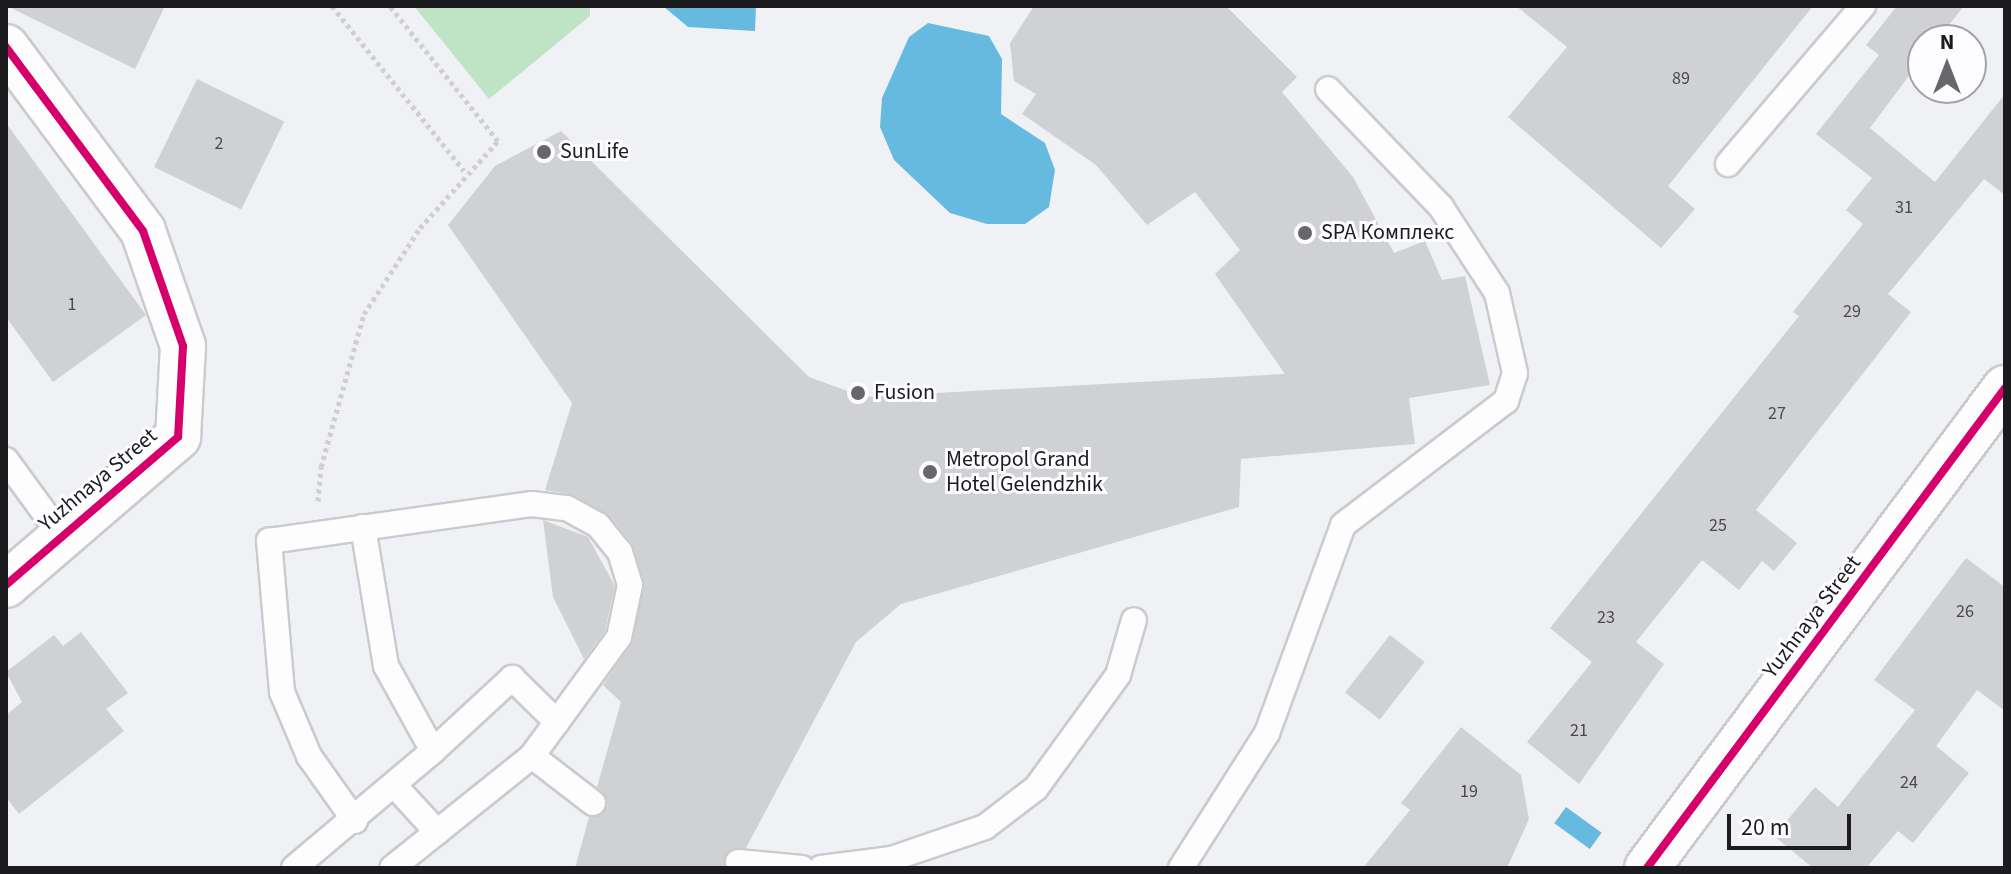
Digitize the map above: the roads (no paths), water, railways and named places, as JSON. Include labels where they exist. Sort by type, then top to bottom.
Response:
[{"type":"street","name":"Yuzhnaya Street","points":[[6,47],[143,231],[183,346],[178,437],[60,534],[6,585]]},
{"type":"street","name":"Yuzhnaya Street","points":[[1647,868],[2005,388]]},
{"type":"lane","points":[[1728,164],[1863,6]]},
{"type":"lane","points":[[1181,868],[1267,733],[1343,525],[1506,401],[1515,373],[1497,293],[1441,207],[1328,89]]},
{"type":"lane","points":[[6,460],[60,534]]},
{"type":"lane","points":[[355,821],[309,756],[282,692],[271,616],[269,541],[532,504],[567,508],[598,525],[627,568],[626,621],[532,756],[392,868]]},
{"type":"lane","points":[[363,527],[386,666],[433,751]]},
{"type":"lane","points":[[821,868],[893,864],[985,827],[1036,788],[1118,675],[1134,620]]},
{"type":"lane","points":[[294,868],[355,821],[512,678],[557,722]]},
{"type":"lane","points":[[532,756],[593,803]]},
{"type":"lane","points":[[394,785],[437,832]]},
{"type":"lane","points":[[738,862],[802,868]]},
{"type":"water","points":[[663,6],[756,6],[755,31],[688,27]]},
{"type":"water","points":[[928,23],[989,36],[1002,59],[1001,114],[1045,143],[1055,170],[1049,207],[1025,224],[987,224],[950,213],[894,160],[880,127],[882,98],[909,37]]},
{"type":"water","points":[[1566,807],[1602,833],[1590,849],[1554,823]]},
{"type":"place","name":"SunLife","points":[[544,152]]},
{"type":"place","name":"SPA Комплекс","points":[[1305,233]]},
{"type":"place","name":"Fusion","points":[[858,393]]},
{"type":"place","name":"Metropol Grand Hotel Gelendzhik","points":[[930,472]]}]
